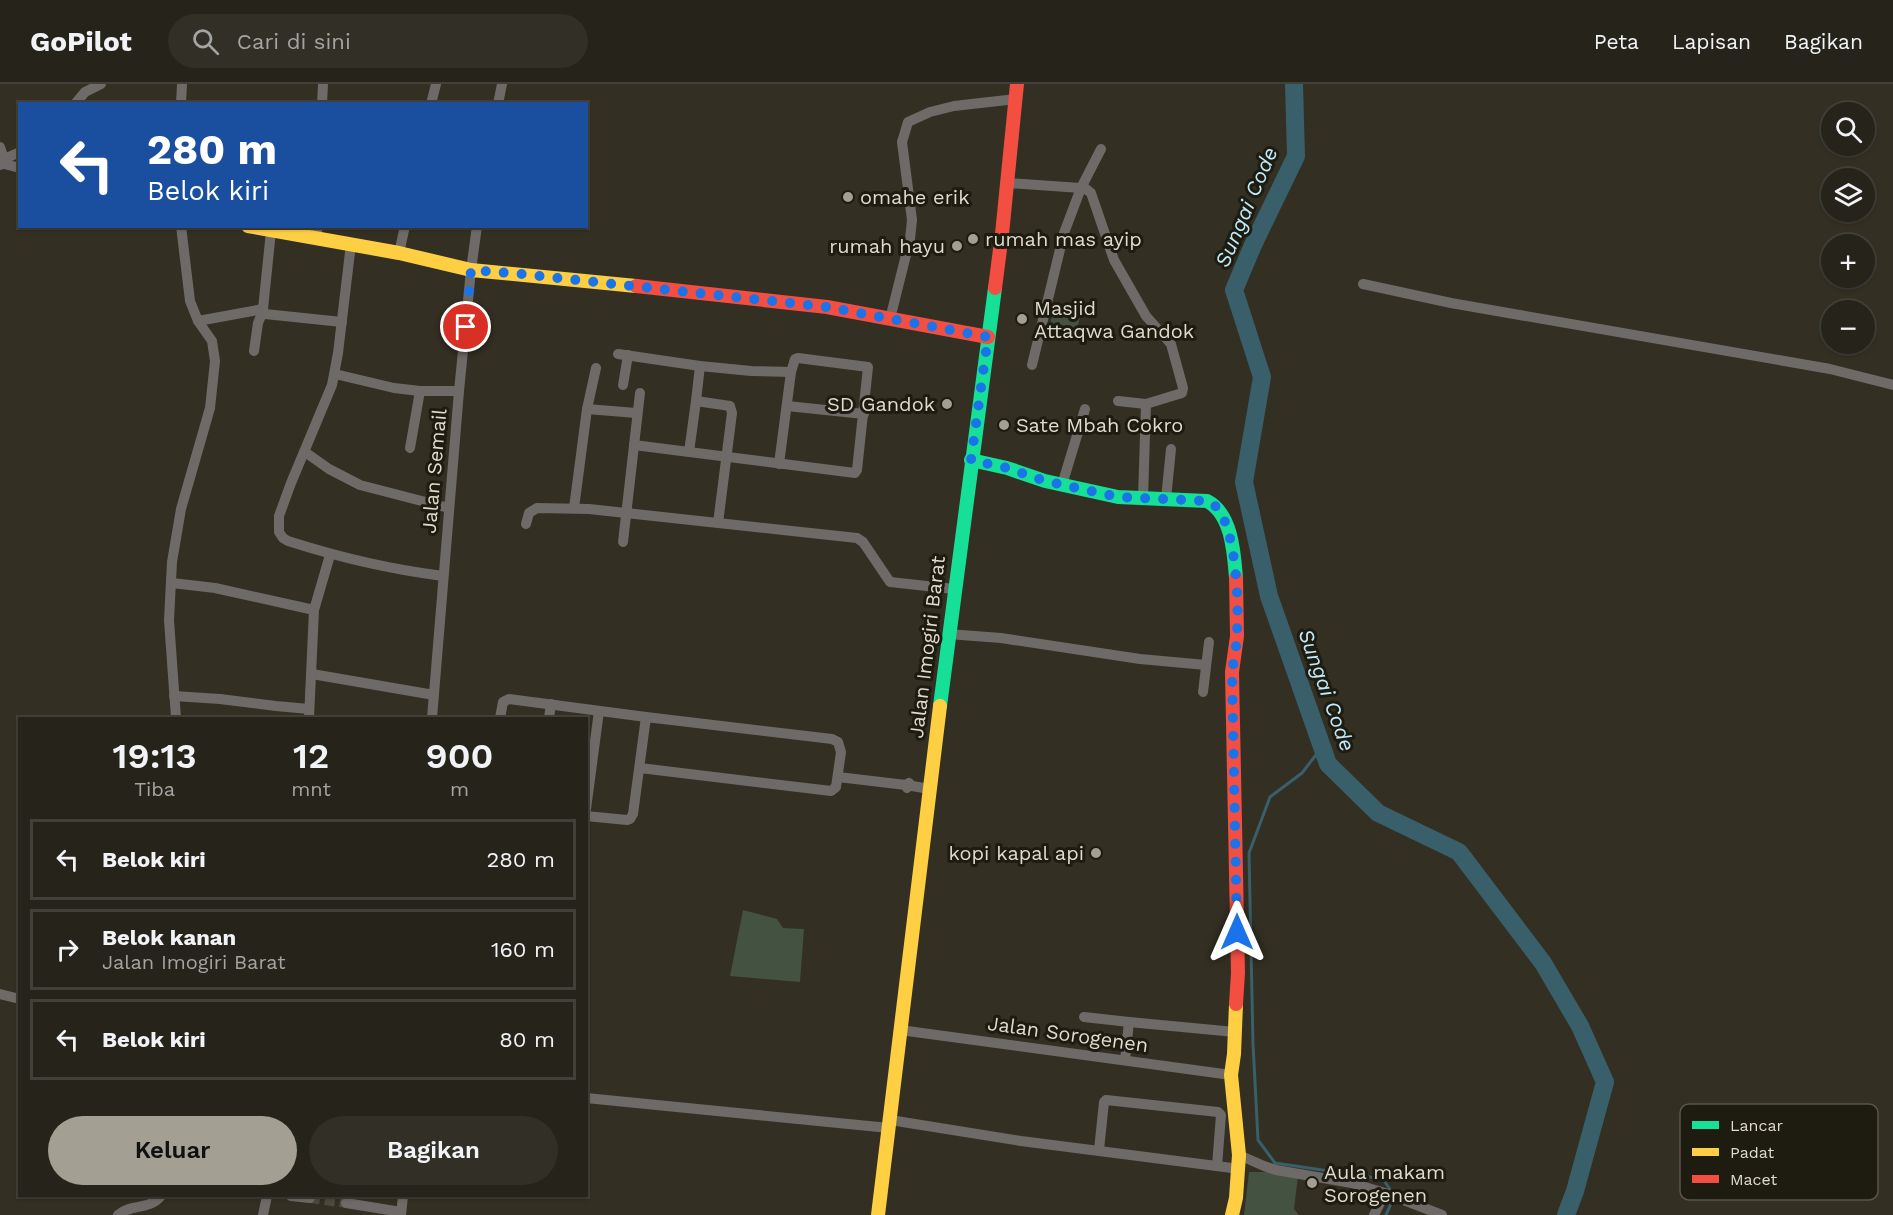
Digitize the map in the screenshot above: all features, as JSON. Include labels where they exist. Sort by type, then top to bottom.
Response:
[{"type":"street","points":[[77,102],[85,92],[101,84]]},
{"type":"street","points":[[181,102],[182,84]]},
{"type":"street","points":[[322,102],[323,84]]},
{"type":"street","points":[[432,102],[435,84]]},
{"type":"street","points":[[498,102],[502,84]]},
{"type":"street","name":"Jalan Imogiri Barat","points":[[878,1215],[948,634],[1007,183],[1017,84]]},
{"type":"street","points":[[890,319],[910,239],[912,220],[902,142],[908,122],[930,112],[954,106],[1016,99]]},
{"type":"street","points":[[0,147],[2,162]]},
{"type":"street","points":[[1032,365],[1064,232],[1081,188],[1101,149]]},
{"type":"street","points":[[2,162],[18,153]]},
{"type":"street","points":[[2,162],[18,167]]},
{"type":"street","points":[[1007,183],[1086,189],[1091,194],[1114,260],[1146,316],[1171,344],[1182,393],[1146,404],[1118,401]]},
{"type":"street","points":[[176,717],[169,620],[172,562],[181,509],[210,408],[215,361],[212,341],[198,321],[190,301],[181,228]]},
{"type":"street","points":[[257,228],[271,231],[317,233],[351,244],[471,270],[827,307],[988,337]]},
{"type":"street","points":[[399,253],[405,228]]},
{"type":"street","name":"Jalan Semail","points":[[432,717],[442,576],[477,228]]},
{"type":"street","points":[[254,351],[258,323],[263,310],[271,231]]},
{"type":"street","points":[[351,244],[333,385],[291,483],[279,516],[279,532],[288,542],[330,555],[391,569],[442,576]]},
{"type":"street","points":[[1363,284],[1450,303],[1830,369],[1893,385]]},
{"type":"street","points":[[198,321],[263,310]]},
{"type":"street","points":[[263,310],[267,315],[342,322]]},
{"type":"street","points":[[623,385],[623,355],[700,366],[791,372]]},
{"type":"street","points":[[634,445],[726,458],[779,464],[856,472],[868,366],[795,359],[791,372],[779,464]]},
{"type":"street","points":[[689,452],[700,366]]},
{"type":"street","points":[[574,508],[587,409],[596,368]]},
{"type":"street","points":[[335,374],[394,388],[459,391]]},
{"type":"street","points":[[410,448],[420,391]]},
{"type":"street","points":[[623,542],[640,393]]},
{"type":"street","points":[[696,401],[732,408],[718,523]]},
{"type":"street","points":[[1143,498],[1146,404]]},
{"type":"street","points":[[787,406],[864,414]]},
{"type":"street","points":[[587,409],[636,413]]},
{"type":"street","points":[[1062,484],[1085,409]]},
{"type":"street","points":[[1166,499],[1171,449]]},
{"type":"street","points":[[305,452],[329,469],[360,485],[450,508]]},
{"type":"street","points":[[971,460],[1118,497],[1207,501],[1217,507],[1228,533],[1237,590],[1238,630],[1232,672],[1238,973],[1232,1075],[1239,1155],[1236,1198],[1232,1215]]},
{"type":"street","points":[[526,524],[529,513],[537,508],[574,508],[857,538],[863,542],[890,582],[954,590]]},
{"type":"street","points":[[174,696],[276,706],[309,714],[314,610],[330,555]]},
{"type":"street","points":[[172,583],[215,588],[314,610]]},
{"type":"street","points":[[948,634],[1001,638],[1140,659],[1206,664]]},
{"type":"street","points":[[1203,692],[1209,642]]},
{"type":"street","points":[[312,674],[434,695]]},
{"type":"street","points":[[500,717],[505,700],[551,704],[832,739],[838,742],[841,748],[836,787],[831,791],[640,768]]},
{"type":"street","points":[[549,717],[551,704]]},
{"type":"street","points":[[588,793],[599,711]]},
{"type":"street","points":[[588,816],[630,819],[634,812],[646,717]]},
{"type":"street","points":[[838,777],[930,789]]},
{"type":"street","points":[[0,994],[18,998]]},
{"type":"street","points":[[1084,1017],[1235,1032]]},
{"type":"street","points":[[1125,1060],[1129,1022]]},
{"type":"street","name":"Jalan Sorogenen","points":[[900,1030],[1232,1075]]},
{"type":"street","points":[[588,1098],[889,1124],[1232,1168]]},
{"type":"street","points":[[1099,1150],[1106,1100],[1218,1112],[1221,1115],[1216,1166]]},
{"type":"street","points":[[1239,1155],[1276,1170],[1352,1183],[1442,1215]]},
{"type":"street","points":[[1374,1215],[1389,1195]]},
{"type":"street","points":[[118,1215],[130,1208],[154,1203],[160,1197]]},
{"type":"street","points":[[263,1215],[267,1197]]},
{"type":"street","points":[[300,1197],[310,1198]]},
{"type":"street","points":[[346,1203],[401,1214],[403,1197]]},
{"type":"green space","points":[[1055,306],[1081,312],[1075,339],[1048,330]]},
{"type":"green space","points":[[743,910],[777,919],[783,928],[804,929],[800,982],[730,976]]},
{"type":"green space","points":[[1249,1172],[1273,1172],[1298,1176],[1294,1209],[1299,1215],[1244,1215]]},
{"type":"waterway","name":"Sungai Code","points":[[1294,84],[1296,156],[1234,290],[1262,377],[1244,482],[1269,596],[1328,764],[1378,813],[1459,852],[1543,963],[1580,1026],[1605,1082],[1575,1191],[1566,1215]]},
{"type":"waterway","points":[[1322,747],[1302,773],[1270,797],[1249,853],[1253,1044],[1258,1140],[1275,1163],[1383,1179],[1391,1191]]},
{"type":"waterway","points":[[1386,1215],[1393,1199]]},
{"type":"tunnel","points":[[310,1198],[346,1203]]},
{"type":"traffic: fast","points":[[940,706],[995,288]]},
{"type":"traffic: fast","points":[[971,460],[1007,468],[1045,481],[1118,497],[1207,501],[1222,515],[1227,524],[1233,546],[1236,578]]},
{"type":"traffic: slow","points":[[259,228],[399,253],[471,270],[636,286]]},
{"type":"traffic: slow","points":[[878,1215],[940,706]]},
{"type":"traffic: slow","points":[[1232,1215],[1236,1198],[1239,1155],[1231,1075],[1236,1004]]},
{"type":"traffic: jam","points":[[995,288],[1017,84]]},
{"type":"traffic: jam","points":[[636,286],[827,307],[988,337]]},
{"type":"traffic: jam","points":[[1236,578],[1237,636],[1232,672],[1238,973],[1236,1004]]},
{"type":"place","name":"omahe erik","points":[[848,197]]},
{"type":"place","name":"rumah mas ayip","points":[[973,239]]},
{"type":"place","name":"rumah hayu","points":[[957,246]]},
{"type":"place","name":"Masjid Attaqwa Gandok","points":[[1022,319]]},
{"type":"place","name":"SD Gandok","points":[[947,404]]},
{"type":"place","name":"Sate Mbah Cokro","points":[[1004,425]]},
{"type":"place","name":"kopi kapal api","points":[[1096,853]]},
{"type":"place","name":"Aula makam Sorogenen","points":[[1312,1183]]},
{"type":"route","points":[[466,327],[471,270],[827,307],[988,337],[971,460],[993,464],[1045,481],[1118,497],[1207,501],[1217,507],[1228,533],[1237,590],[1238,630],[1232,672],[1237,932]]}]
